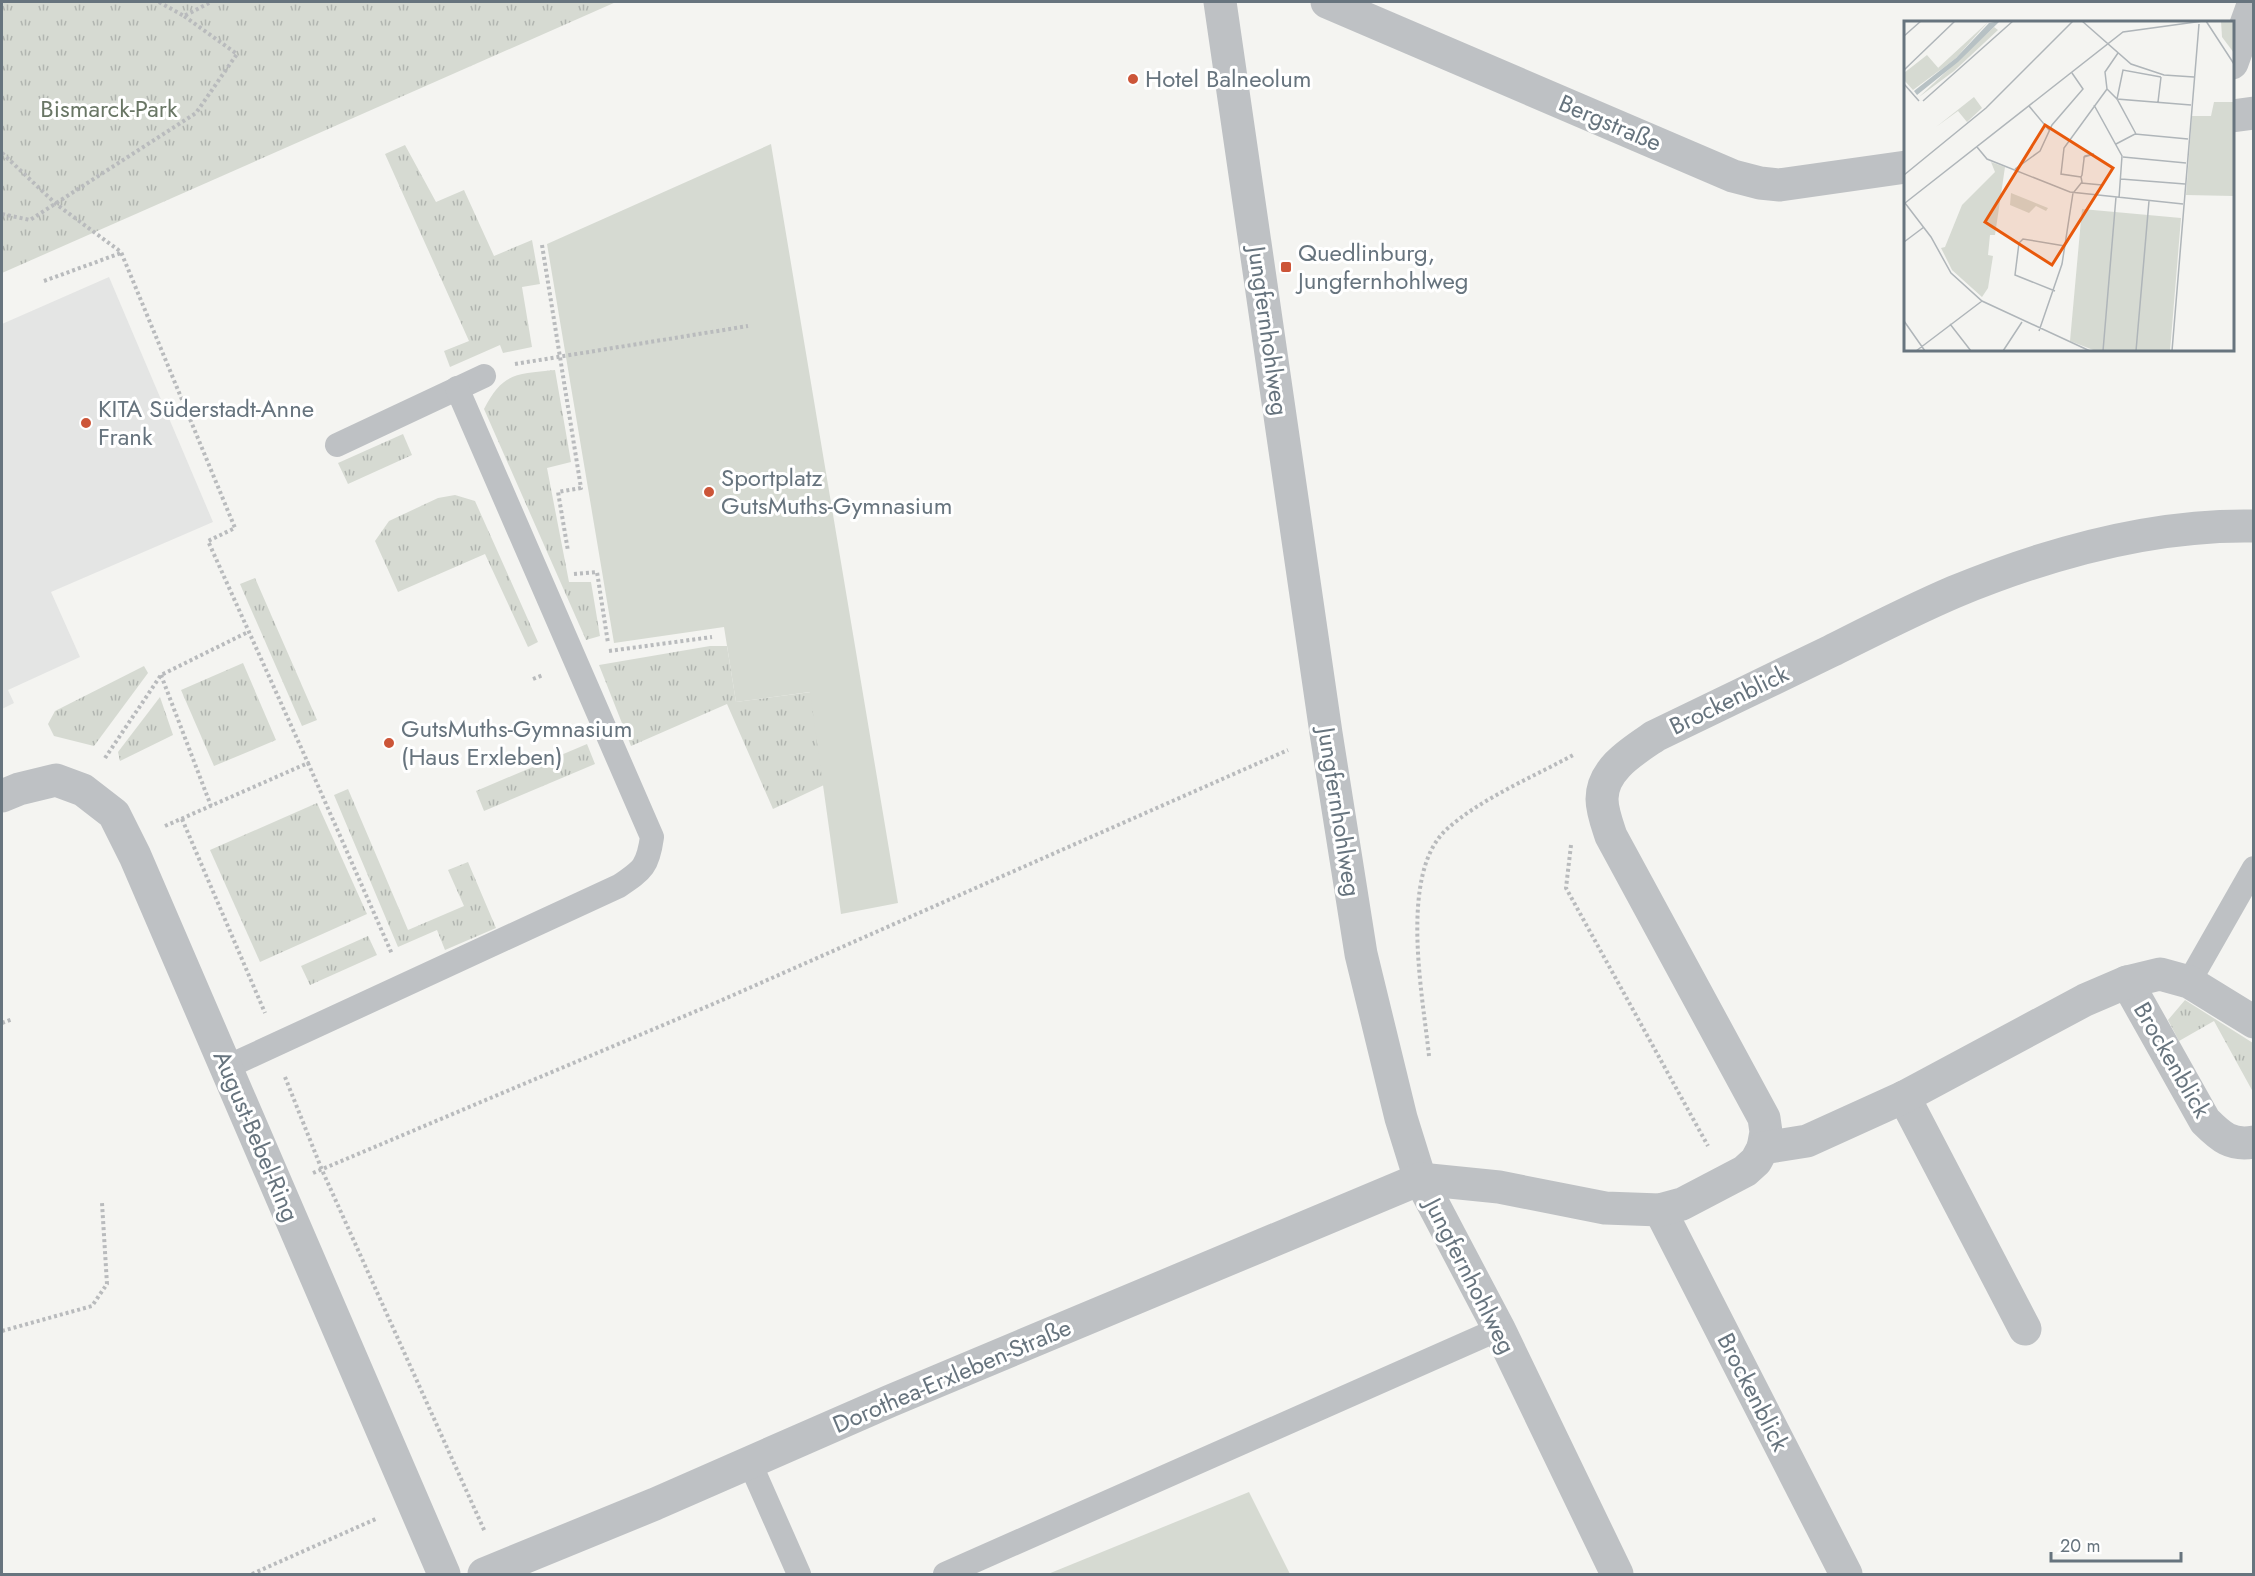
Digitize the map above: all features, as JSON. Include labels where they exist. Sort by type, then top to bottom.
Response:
[{"type":"street","name":"Jungfernhohlweg","points":[[1220,2],[1326,733],[1361,954],[1401,1118],[1420,1179],[1499,1329],[1617,1575]]},
{"type":"street","name":"Bergstraße","points":[[1327,2],[1733,176],[1760,183],[1780,184],[1904,167]]},
{"type":"street","points":[[2234,57],[2253,2]]},
{"type":"street","points":[[2234,116],[2253,113]]},
{"type":"street","name":"Brockenblick","points":[[2253,526],[2154,534],[2067,554],[1978,582],[1923,606],[1655,736],[1624,758],[1606,780],[1602,798],[1611,836],[1764,1118],[1766,1132],[1763,1148],[1807,1141],[1904,1097],[2085,1000],[2127,982],[2160,974],[2189,982],[2253,1023]]},
{"type":"street","name":"August-Bebel-Ring","points":[[2,796],[19,789],[56,780],[83,790],[114,814],[279,1188],[444,1575]]},
{"type":"street","name":"Brockenblick","points":[[2127,982],[2205,1121],[2224,1138],[2234,1143],[2253,1142]]},
{"type":"street","points":[[1904,1097],[2025,1329]]},
{"type":"street","points":[[1420,1179],[1499,1187],[1605,1208],[1660,1210],[1682,1204],[1745,1171],[1756,1161],[1763,1148]]},
{"type":"street","name":"Dorothea-Erxleben-Straße","points":[[496,1570],[890,1401],[1420,1179]]},
{"type":"street","name":"Brockenblick","points":[[1660,1210],[1845,1575]]},
{"type":"lane","points":[[337,444],[484,376]]},
{"type":"lane","points":[[226,1067],[619,886],[640,872],[649,857],[652,837],[457,388]]},
{"type":"lane","points":[[2189,982],[2253,868]]},
{"type":"lane","points":[[945,1575],[1499,1329]]},
{"type":"lane","points":[[750,1463],[799,1575]]},
{"type":"path","points":[[2,214],[30,220],[196,113],[237,54],[184,16],[159,2]]},
{"type":"path","points":[[184,16],[212,2]]},
{"type":"path","points":[[2,153],[56,204],[121,252],[235,528],[208,541],[405,985]]},
{"type":"path","points":[[542,246],[581,488],[558,492],[568,551]]},
{"type":"path","points":[[44,282],[121,252]]},
{"type":"path","points":[[484,376],[524,362],[748,326]]},
{"type":"path","points":[[571,563],[573,574],[597,572],[609,651]]},
{"type":"path","points":[[83,790],[161,675],[248,632]]},
{"type":"path","points":[[575,659],[609,651],[712,637]]},
{"type":"path","points":[[161,675],[211,806]]},
{"type":"path","points":[[279,1188],[713,1004],[1326,733]]},
{"type":"path","points":[[1430,1065],[1417,937],[1420,890],[1428,857],[1446,830],[1481,805],[1581,750]]},
{"type":"path","points":[[128,842],[308,764]]},
{"type":"path","points":[[182,819],[270,1026],[273,1046],[322,1170],[492,1547],[496,1570]]},
{"type":"path","points":[[1573,837],[1566,888],[1727,1181]]},
{"type":"path","points":[[2,1023],[13,1019]]},
{"type":"path","points":[[2,1331],[92,1306],[107,1284],[102,1203]]},
{"type":"path","points":[[252,1575],[413,1502]]},
{"type":"shaded area","name":"KITA Süderstadt-Anne Frank","points":[[109,277],[213,522],[51,592],[80,657],[8,690],[14,703],[2,709],[2,324]]},
{"type":"green space","name":"Bismarck-Park","points":[[2,2],[616,2],[2,273]]},
{"type":"green space","name":"Sportplatz GutsMuths-Gymnasium","points":[[771,144],[898,903],[841,914],[810,692],[736,702],[724,627],[614,643],[547,244]]},
{"type":"green space","points":[[405,145],[436,202],[464,190],[494,256],[532,240],[540,284],[522,287],[532,347],[503,353],[500,345],[450,367],[444,351],[469,341],[385,154]]},
{"type":"green space","points":[[555,370],[571,462],[547,468],[569,582],[591,582],[600,636],[586,640],[484,409],[498,388],[512,377]]},
{"type":"green space","points":[[403,434],[412,455],[348,484],[338,463]]},
{"type":"green space","points":[[455,495],[475,501],[538,642],[528,647],[485,554],[398,592],[375,541],[389,521],[438,498]]},
{"type":"green space","points":[[255,578],[317,720],[302,726],[240,584]]},
{"type":"green space","points":[[710,646],[727,646],[736,702],[811,692],[824,785],[773,809],[727,704],[631,746],[599,665]]},
{"type":"green space","points":[[243,663],[276,740],[214,766],[181,690]]},
{"type":"green space","points":[[144,666],[148,673],[94,746],[54,736],[48,724],[55,711]]},
{"type":"green space","points":[[160,697],[173,735],[120,761],[118,752]]},
{"type":"green space","points":[[587,744],[595,764],[484,811],[476,791]]},
{"type":"green space","points":[[348,789],[408,930],[464,906],[448,870],[468,862],[496,928],[445,950],[437,930],[398,947],[334,795]]},
{"type":"green space","points":[[317,803],[367,914],[260,962],[210,850]]},
{"type":"green space","points":[[368,936],[377,955],[310,985],[301,966]]},
{"type":"green space","points":[[2185,1000],[2253,1043],[2253,1092],[2214,1021],[2179,1041],[2168,1020]]},
{"type":"green space","points":[[1249,1492],[1290,1574],[1048,1574]]},
{"type":"place","name":"Hotel Balneolum","points":[[1133,79]]},
{"type":"place","name":"Quedlinburg, Jungfernhohlweg","points":[[1286,267]]},
{"type":"place","name":"KITA Süderstadt-Anne Frank","points":[[86,423]]},
{"type":"place","name":"Sportplatz GutsMuths-Gymnasium","points":[[709,492]]},
{"type":"place","name":"GutsMuths-Gymnasium (Haus Erxleben)","points":[[389,743]]}]
